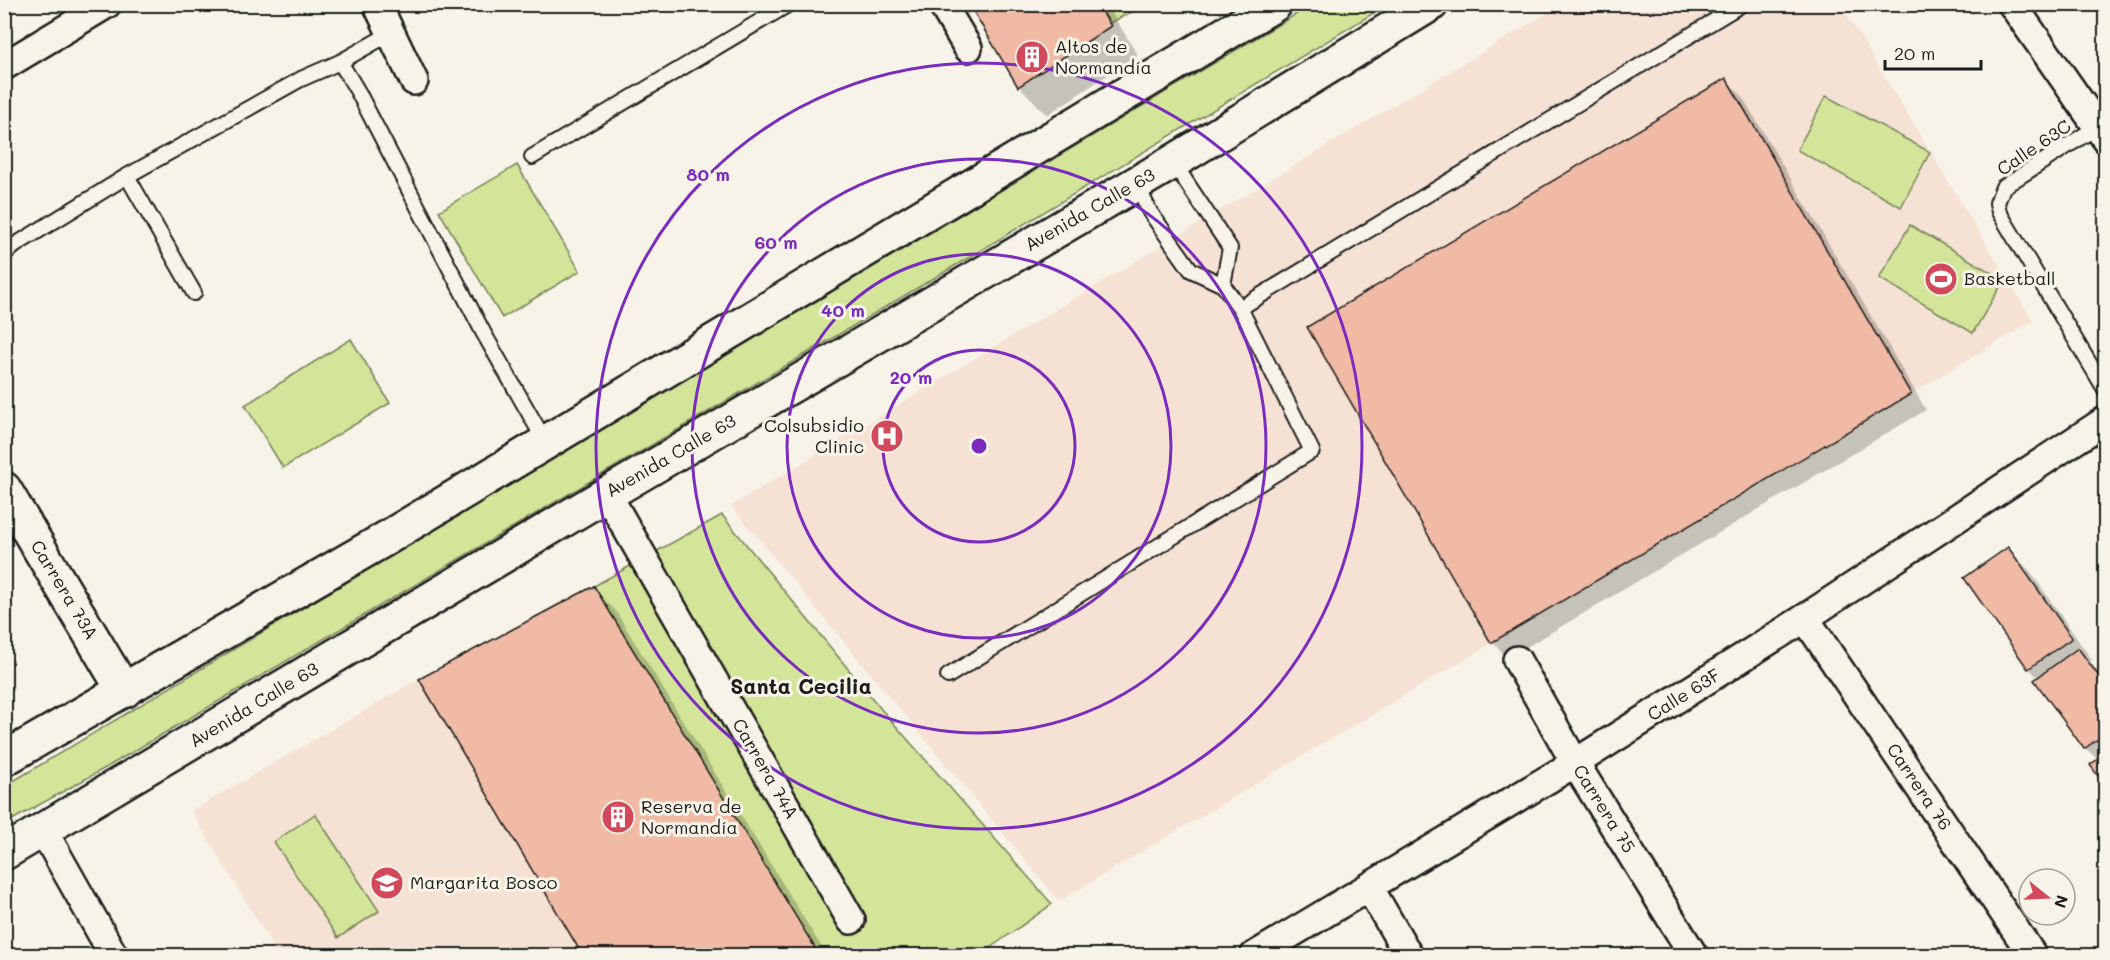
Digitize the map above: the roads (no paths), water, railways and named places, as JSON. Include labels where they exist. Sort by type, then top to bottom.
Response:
[{"type":"main road","points":[[4,759],[370,548],[1275,4]]},
{"type":"main road","name":"Avenida Calle 63","points":[[4,853],[607,494],[1173,162],[1431,4]]},
{"type":"main road","name":"Carrera 73A","points":[[4,489],[124,691]]},
{"type":"street","points":[[4,66],[65,15],[108,4]]},
{"type":"street","points":[[377,4],[414,81]]},
{"type":"street","points":[[942,4],[968,48]]},
{"type":"street","points":[[2012,4],[2101,133]]},
{"type":"street","name":"Calle 63F","points":[[1254,956],[1575,763],[1805,618],[2106,420]]},
{"type":"street","name":"Carrera 74A","points":[[607,494],[851,920]]},
{"type":"street","name":"Carrera 76","points":[[1805,618],[2033,956]]},
{"type":"street","name":"Carrera 75","points":[[1517,660],[1575,763],[1694,956]]},
{"type":"street","points":[[43,830],[114,956]]},
{"type":"street","points":[[1369,887],[1409,956]]},
{"type":"lane","points":[[532,157],[789,4]]},
{"type":"lane","points":[[1240,308],[1742,4]]},
{"type":"lane","points":[[4,254],[127,176],[301,79],[340,62],[391,33]]},
{"type":"lane","points":[[340,62],[357,90],[483,332],[546,443]]},
{"type":"lane","name":"Calle 63C","points":[[2101,133],[2003,187],[1997,203],[1999,212],[2106,391]]},
{"type":"lane","points":[[1173,162],[1230,248],[1223,285]]},
{"type":"lane","points":[[127,176],[194,293]]},
{"type":"lane","points":[[948,676],[1312,451],[1240,308],[1223,285],[1191,270],[1150,212],[1136,183]]},
{"type":"place","name":"Altos de Normandía","points":[[1032,57]]},
{"type":"place","name":"Basketball","points":[[1941,279]]},
{"type":"place","name":"Colsubsidio Clinic","points":[[887,436]]},
{"type":"place","name":"Reserva de Normandía","points":[[618,817]]},
{"type":"place","name":"Margarita Bosco","points":[[387,883]]},
{"type":"district","name":"Santa Cecilia","points":[[801,687]]}]
